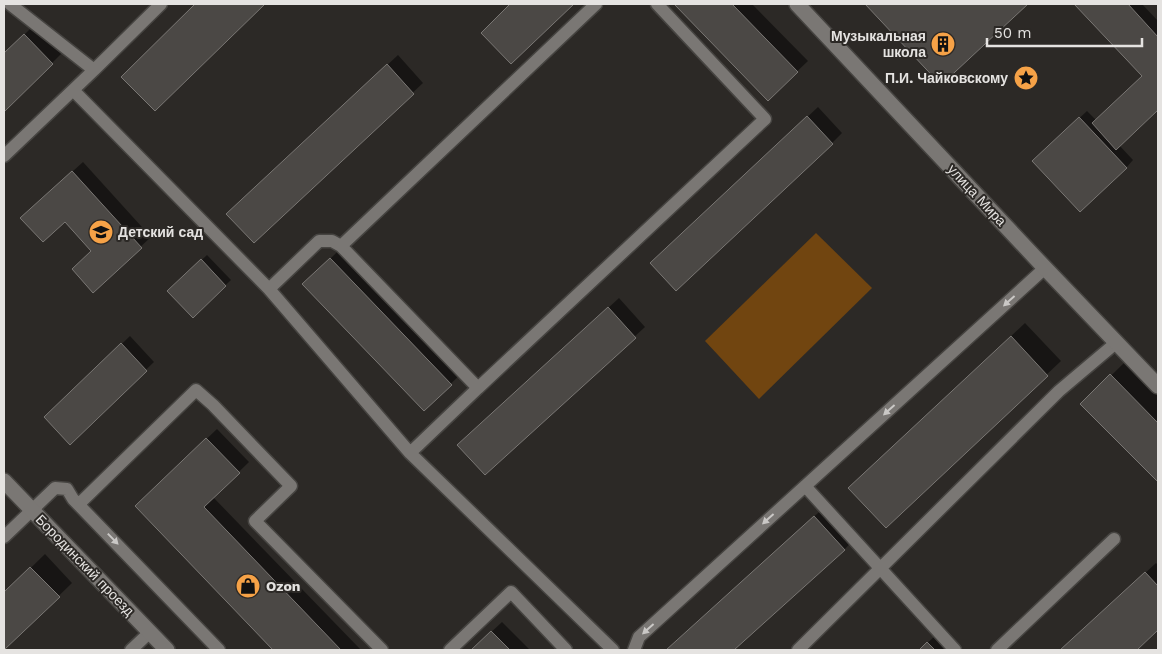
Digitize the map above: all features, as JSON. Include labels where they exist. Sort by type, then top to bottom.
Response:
[{"type":"street","name":"улица Мира","points":[[797,4],[1158,386]]},
{"type":"street","name":"Бородинский проезд","points":[[4,481],[167,650]]},
{"type":"lane","points":[[4,156],[161,4]]},
{"type":"lane","points":[[341,246],[596,4]]},
{"type":"lane","points":[[410,452],[765,119],[657,4]]},
{"type":"lane","points":[[9,8],[94,70]]},
{"type":"lane","points":[[73,90],[269,289],[410,452],[613,650]]},
{"type":"lane","points":[[269,289],[319,241],[332,241],[341,246],[478,388]]},
{"type":"lane","points":[[634,650],[639,637],[1045,268]]},
{"type":"lane","points":[[798,650],[1059,392],[1117,342]]},
{"type":"lane","points":[[79,504],[196,390],[213,405],[291,486],[255,521],[382,650]]},
{"type":"lane","points":[[804,486],[955,650]]},
{"type":"lane","points":[[4,537],[55,488],[68,490],[73,499],[219,650]]},
{"type":"lane","points":[[997,650],[1114,538]]},
{"type":"lane","points":[[450,650],[511,592],[566,650]]},
{"type":"lane","points":[[131,650],[149,633]]},
{"type":"shaded area","points":[[816,233],[872,288],[759,399],[705,341]]},
{"type":"building","points":[[195,4],[265,4],[155,111],[121,77]]},
{"type":"building","points":[[510,4],[574,4],[511,64],[481,33]]},
{"type":"building","points":[[674,4],[732,4],[798,72],[768,101]]},
{"type":"building","name":"Музыкальная школа","points":[[865,4],[1028,4],[941,85]]},
{"type":"building","points":[[1074,4],[1128,4],[1158,37],[1158,110],[1116,150],[1092,123],[1142,76]]},
{"type":"building","points":[[24,34],[53,64],[4,112],[4,53]]},
{"type":"building","points":[[387,64],[414,94],[254,243],[226,214]]},
{"type":"building","points":[[807,116],[833,144],[676,291],[650,263]]},
{"type":"building","points":[[1079,117],[1127,168],[1080,212],[1032,161]]},
{"type":"building","name":"Детский сад","points":[[72,171],[142,248],[93,293],[72,269],[91,251],[65,222],[43,242],[20,218]]},
{"type":"building","points":[[330,258],[452,385],[424,411],[302,284]]},
{"type":"building","points":[[201,259],[226,286],[193,318],[167,291]]},
{"type":"building","points":[[608,307],[636,338],[485,475],[457,445]]},
{"type":"building","points":[[1011,336],[1048,376],[886,528],[848,488]]},
{"type":"building","points":[[121,343],[147,371],[70,445],[44,417]]},
{"type":"building","points":[[1110,374],[1158,423],[1158,482],[1080,404]]},
{"type":"building","points":[[206,438],[240,473],[204,507],[341,650],[273,650],[135,506]]},
{"type":"building","points":[[814,516],[845,550],[734,650],[666,650]]},
{"type":"building","points":[[30,567],[60,597],[4,650],[4,592]]},
{"type":"building","points":[[1145,572],[1158,586],[1158,630],[1137,650],[1060,650]]},
{"type":"building","points":[[491,631],[510,650],[471,650]]},
{"type":"building","points":[[927,642],[935,650],[919,650]]},
{"type":"place","name":"Музыкальная школа","points":[[943,44]]},
{"type":"place","name":"П.И. Чайковскому","points":[[1026,78]]},
{"type":"place","name":"Детский сад","points":[[101,232]]},
{"type":"place","name":"Ozon","points":[[248,586]]}]
